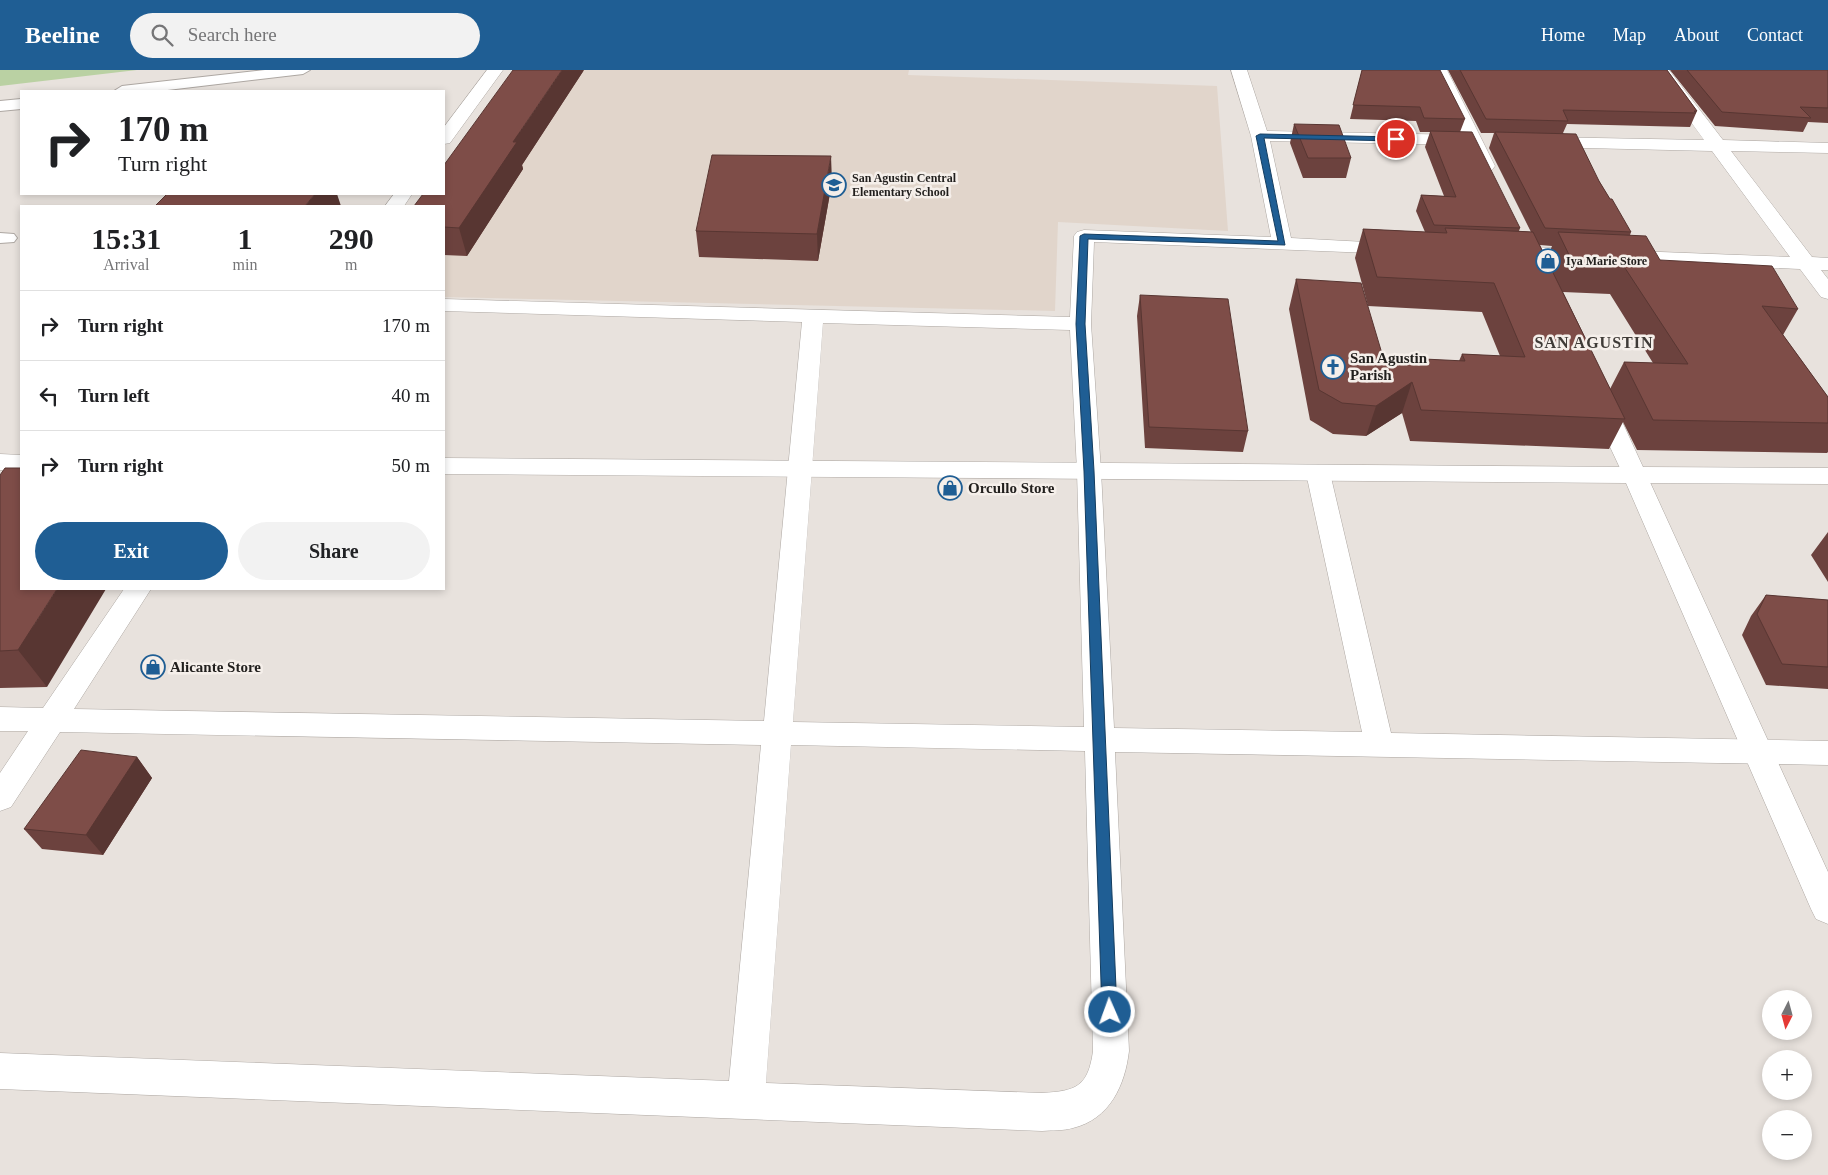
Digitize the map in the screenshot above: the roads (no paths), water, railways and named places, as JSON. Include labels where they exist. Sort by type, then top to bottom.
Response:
[{"type":"street","points":[[445,138],[495,70]]},
{"type":"street","points":[[1239,70],[1260,136],[1282,243]]},
{"type":"street","points":[[1439,70],[1483,141],[1495,184]]},
{"type":"street","points":[[1660,70],[1828,293]]},
{"type":"street","points":[[1260,136],[1483,141]]},
{"type":"street","points":[[1522,142],[1828,148]]},
{"type":"street","points":[[0,1071],[1042,1112],[1074,1110],[1095,1095],[1108,1074],[1111,1051],[1089,471],[1080,324],[1084,236],[1411,248]]},
{"type":"street","points":[[1490,251],[1828,264]]},
{"type":"street","points":[[445,305],[1080,324]]},
{"type":"street","points":[[746,1100],[813,316]]},
{"type":"street","points":[[1593,386],[1635,475],[1828,909]]},
{"type":"street","points":[[0,462],[20,463]]},
{"type":"street","points":[[445,466],[1828,476]]},
{"type":"street","points":[[1318,473],[1379,744]]},
{"type":"street","points":[[0,798],[137,590]]},
{"type":"street","points":[[0,719],[1828,753]]},
{"type":"lane","points":[[131,90],[303,70]]},
{"type":"lane","points":[[0,106],[20,104]]},
{"type":"place","name":"San Agustin Central Elementary School","points":[[834,185]]},
{"type":"place","name":"Iya Marie Store","points":[[1548,261]]},
{"type":"place","name":"San Agustin Parish","points":[[1333,367]]},
{"type":"place","name":"Orcullo Store","points":[[950,488]]},
{"type":"place","name":"Alicante Store","points":[[153,667]]},
{"type":"district","name":"SAN AGUSTIN","points":[[1594,342]]}]
